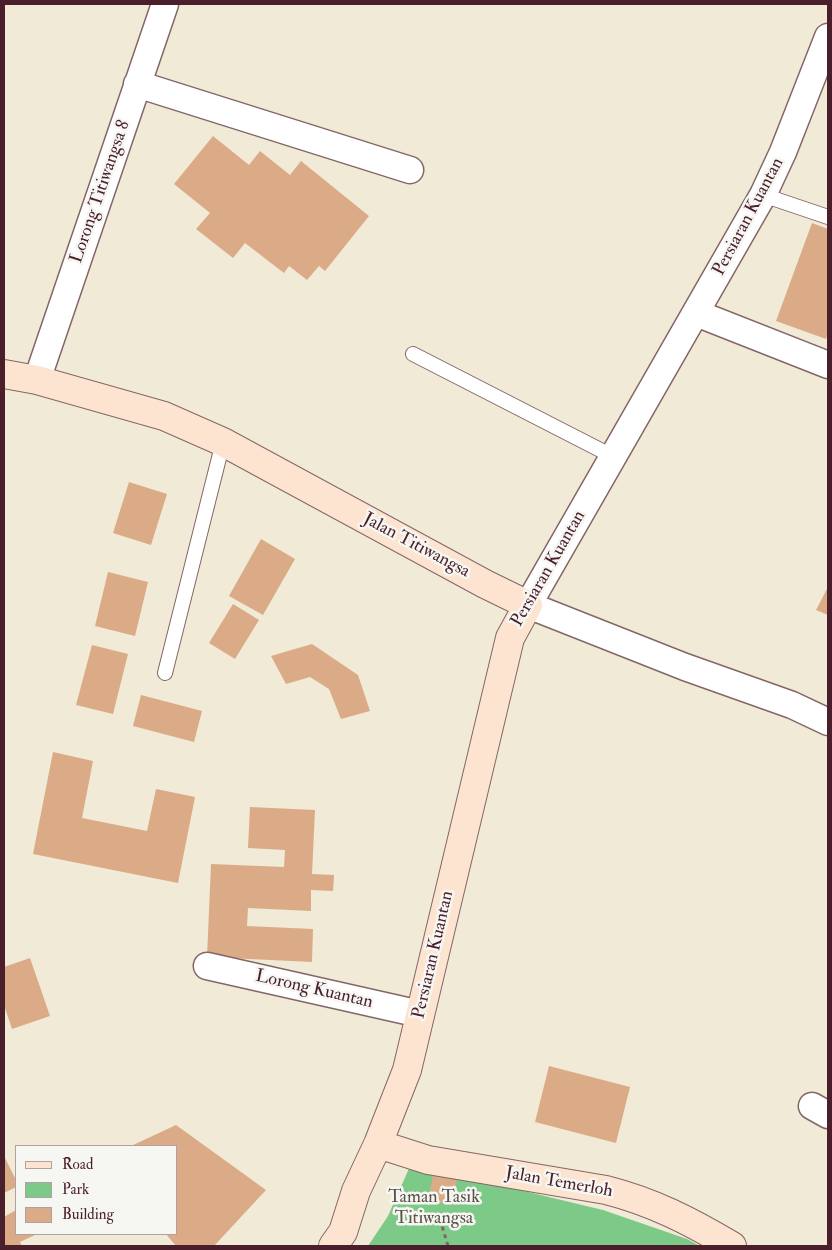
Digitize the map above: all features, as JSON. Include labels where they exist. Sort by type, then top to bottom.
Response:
[{"type":"street","name":"Lorong Titiwangsa 8","points":[[37,380],[165,4]]},
{"type":"street","name":"Persiaran Kuantan","points":[[333,1246],[343,1232],[356,1191],[378,1144],[407,1070],[510,638],[763,195],[783,152],[828,37]]},
{"type":"street","points":[[137,84],[410,170]]},
{"type":"street","points":[[696,313],[828,365]]},
{"type":"street","name":"Jalan Titiwangsa","points":[[4,374],[37,380],[164,416],[223,442],[485,584],[528,605],[685,667],[792,705],[828,722]]},
{"type":"street","name":"Lorong Kuantan","points":[[207,966],[420,1014]]},
{"type":"street","name":"Jalan Temerloh","points":[[378,1144],[428,1160],[606,1190],[634,1197],[690,1221],[732,1246]]},
{"type":"lane","points":[[763,195],[828,217]]},
{"type":"lane","points":[[414,354],[614,456]]},
{"type":"lane","points":[[165,673],[223,442]]},
{"type":"path","points":[[440,1219],[448,1246]]},
{"type":"green space","name":"Taman Tasik Titiwangsa","points":[[411,1164],[603,1210],[687,1239],[700,1246],[368,1246],[388,1216]]},
{"type":"building","points":[[213,136],[249,165],[260,151],[290,175],[301,161],[369,216],[325,271],[319,266],[307,280],[289,266],[284,273],[245,243],[233,258],[196,229],[210,213],[174,184]]},
{"type":"building","points":[[812,223],[828,229],[828,333],[826,339],[776,321]]},
{"type":"building","points":[[129,482],[167,494],[151,545],[113,533]]},
{"type":"building","points":[[261,539],[295,559],[263,615],[229,596]]},
{"type":"building","points":[[108,572],[148,582],[135,636],[95,626]]},
{"type":"building","points":[[828,587],[828,615],[816,610]]},
{"type":"building","points":[[233,604],[259,620],[235,659],[209,643]]},
{"type":"building","points":[[312,644],[358,675],[370,711],[341,719],[329,689],[310,677],[286,684],[271,656]]},
{"type":"building","points":[[92,645],[128,654],[113,714],[76,705]]},
{"type":"building","points":[[141,695],[202,711],[194,742],[133,726]]},
{"type":"building","points":[[53,752],[93,761],[82,818],[147,831],[156,789],[195,797],[178,883],[33,854]]},
{"type":"building","points":[[250,807],[315,810],[312,874],[334,875],[333,891],[311,890],[311,911],[248,908],[247,926],[313,929],[312,962],[207,957],[211,864],[284,867],[285,850],[248,848]]},
{"type":"building","points":[[30,958],[50,1016],[12,1029],[4,1005],[4,967]]},
{"type":"building","points":[[549,1066],[630,1087],[616,1143],[535,1122]]},
{"type":"building","points":[[176,1125],[266,1190],[214,1246],[176,1246],[167,1235],[178,1235],[178,1145],[133,1145]]},
{"type":"building","points":[[4,1156],[15,1178],[15,1188],[4,1193]]},
{"type":"building","points":[[433,1176],[457,1180],[452,1205],[428,1200]]},
{"type":"building","points":[[15,1211],[15,1235],[35,1235],[20,1242],[22,1246],[4,1246],[4,1217]]}]
